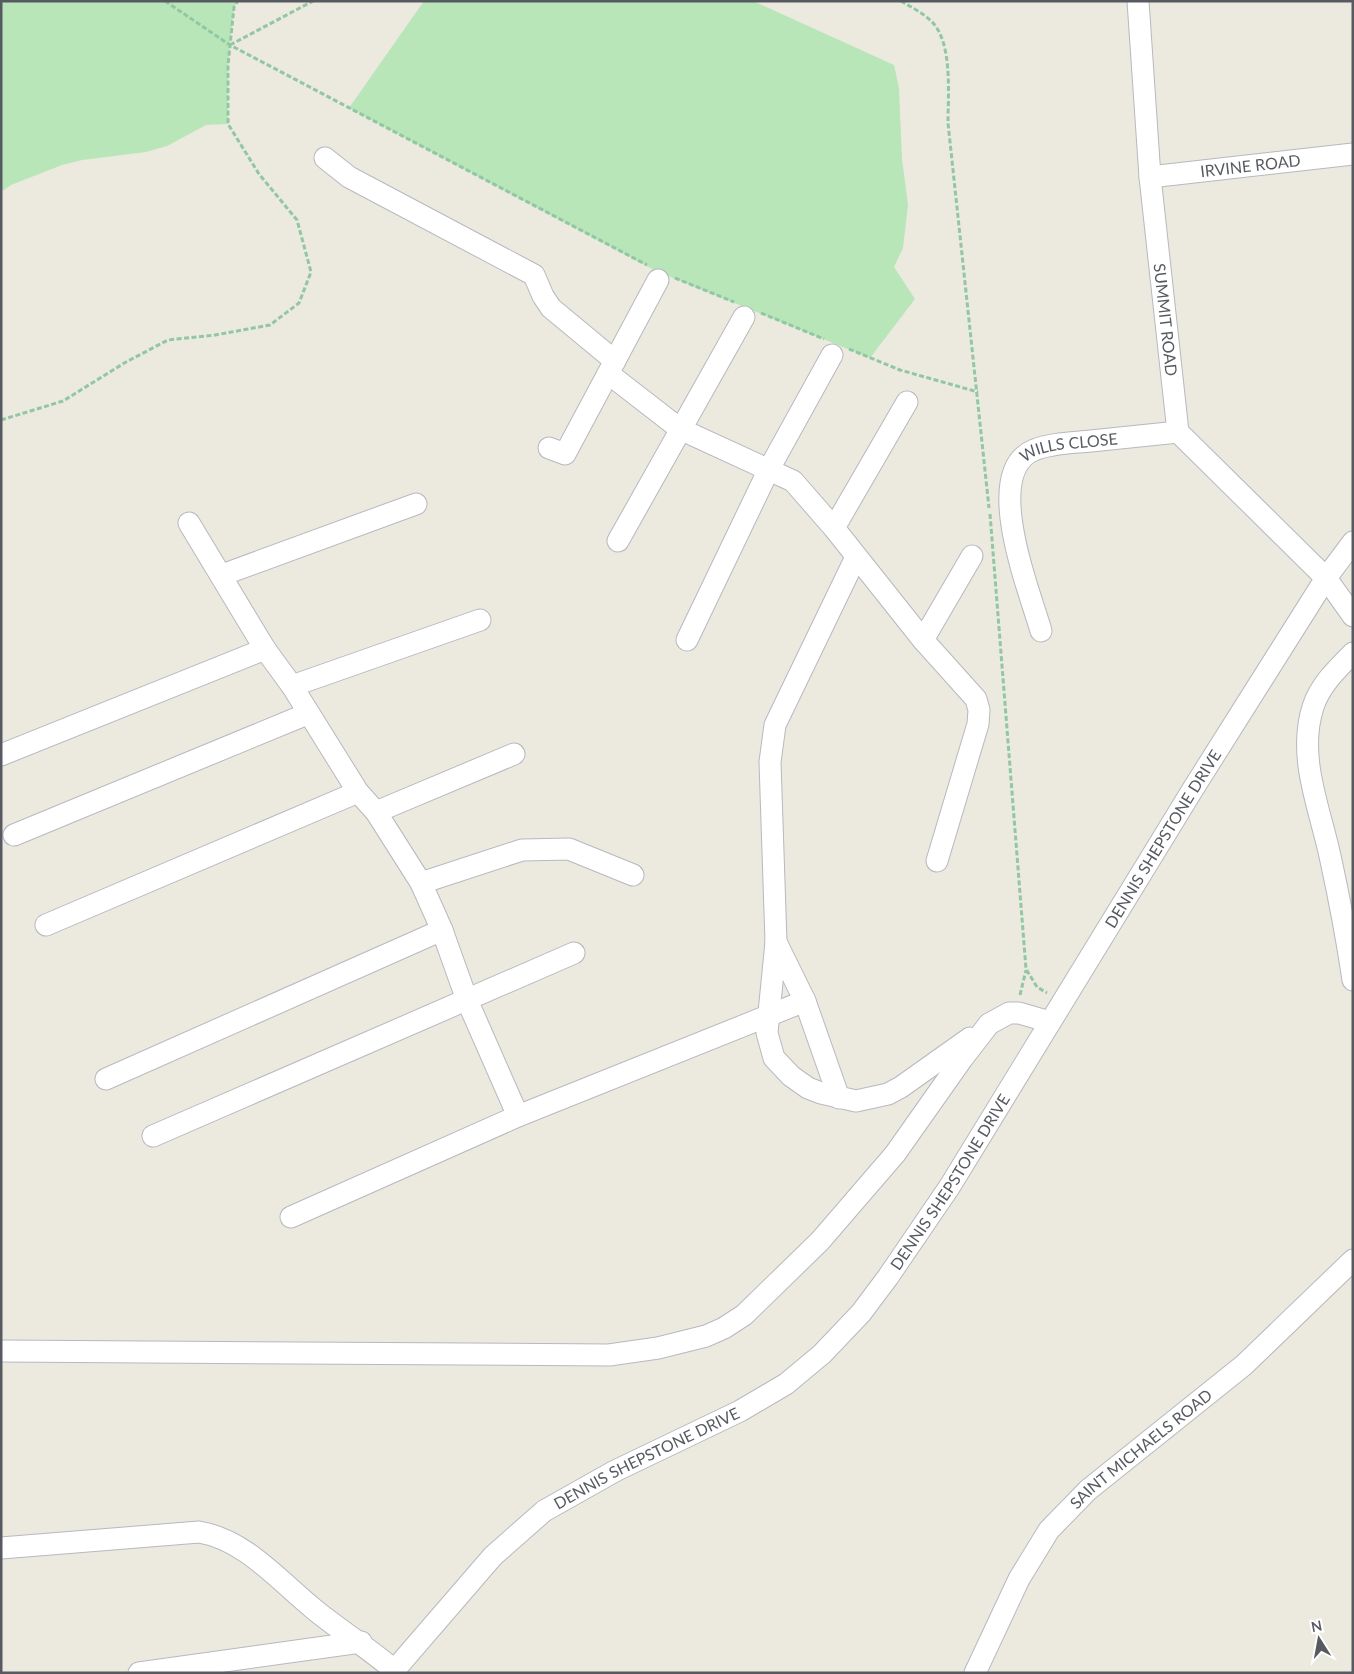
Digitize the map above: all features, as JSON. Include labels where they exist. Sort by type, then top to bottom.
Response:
[{"type":"street","name":"SUMMIT ROAD","points":[[1138,1],[1150,177],[1178,432]]},
{"type":"street","name":"IRVINE ROAD","points":[[1150,177],[1353,154]]},
{"type":"street","points":[[325,158],[348,177],[534,275],[543,296],[551,308],[680,429],[793,481],[834,528],[923,640],[976,699],[980,710],[978,724],[937,861]]},
{"type":"street","points":[[550,448],[564,454],[612,367],[658,274]]},
{"type":"street","points":[[618,542],[746,311]]},
{"type":"street","points":[[687,640],[769,469],[834,347]]},
{"type":"street","points":[[834,528],[907,402]]},
{"type":"street","points":[[1178,432],[1326,578],[1353,616]]},
{"type":"street","name":"WILLS CLOSE","points":[[1041,631],[1014,536],[1008,495],[1011,476],[1016,466],[1022,458],[1034,450],[1055,445],[1178,432]]},
{"type":"street","points":[[222,575],[416,504]]},
{"type":"street","points":[[189,523],[265,649],[292,686],[358,792],[376,812],[421,883],[442,930],[467,1000],[518,1116]]},
{"type":"street","name":"DENNIS SHEPSTONE DRIVE","points":[[393,1671],[493,1556],[544,1511],[614,1471],[740,1411],[786,1384],[822,1354],[861,1313],[950,1186],[1326,578],[1353,542]]},
{"type":"street","points":[[923,640],[972,556]]},
{"type":"street","points":[[856,557],[775,725],[770,762],[776,942],[767,1015],[767,1033],[774,1058],[791,1076],[808,1088],[839,1098],[856,1101],[888,1094],[901,1087],[989,1024],[1010,1013],[1028,1014],[1050,1022]]},
{"type":"street","points":[[292,686],[480,620]]},
{"type":"street","points":[[1,755],[265,649]]},
{"type":"street","points":[[1353,652],[1320,691],[1313,707],[1308,745],[1314,795],[1332,864],[1353,980]]},
{"type":"street","points":[[14,836],[308,714]]},
{"type":"street","points":[[376,812],[514,754]]},
{"type":"street","points":[[46,925],[358,792]]},
{"type":"street","points":[[421,883],[522,850],[569,849],[634,875]]},
{"type":"street","points":[[106,1079],[442,930]]},
{"type":"street","points":[[776,942],[804,1001],[839,1098]]},
{"type":"street","points":[[153,1136],[574,953]]},
{"type":"street","points":[[291,1217],[518,1116],[804,1001]]},
{"type":"street","points":[[1,1351],[609,1355],[658,1348],[706,1336],[724,1328],[744,1315],[820,1241],[895,1154],[962,1058],[989,1024]]},
{"type":"street","name":"SAINT MICHAELS ROAD","points":[[975,1673],[1019,1579],[1049,1530],[1088,1490],[1244,1365],[1353,1260]]},
{"type":"street","points":[[1,1548],[199,1532],[210,1534],[241,1548],[315,1610],[361,1642],[393,1671]]},
{"type":"street","points":[[139,1673],[361,1642]]},
{"type":"path","points":[[166,1],[230,45],[658,274],[834,347],[900,370],[978,392]]},
{"type":"path","points":[[1,420],[63,401],[126,362],[168,340],[215,335],[270,325],[299,303],[311,272],[297,220],[259,174],[228,124],[230,45],[234,7],[238,1]]},
{"type":"path","points":[[230,45],[313,1]]},
{"type":"path","points":[[901,1],[932,21],[942,37],[947,63],[949,133],[996,572],[1026,969],[1018,1000],[1010,1013]]},
{"type":"path","points":[[1026,969],[1037,987],[1062,1003]]},
{"type":"green space","points":[[1,1],[238,1],[234,7],[228,65],[228,124],[206,125],[167,146],[146,152],[82,160],[62,165],[11,185],[1,192]]},
{"type":"green space","points":[[424,1],[753,1],[894,65],[899,88],[902,159],[908,205],[903,248],[894,267],[915,299],[870,358],[658,272],[349,108]]}]
